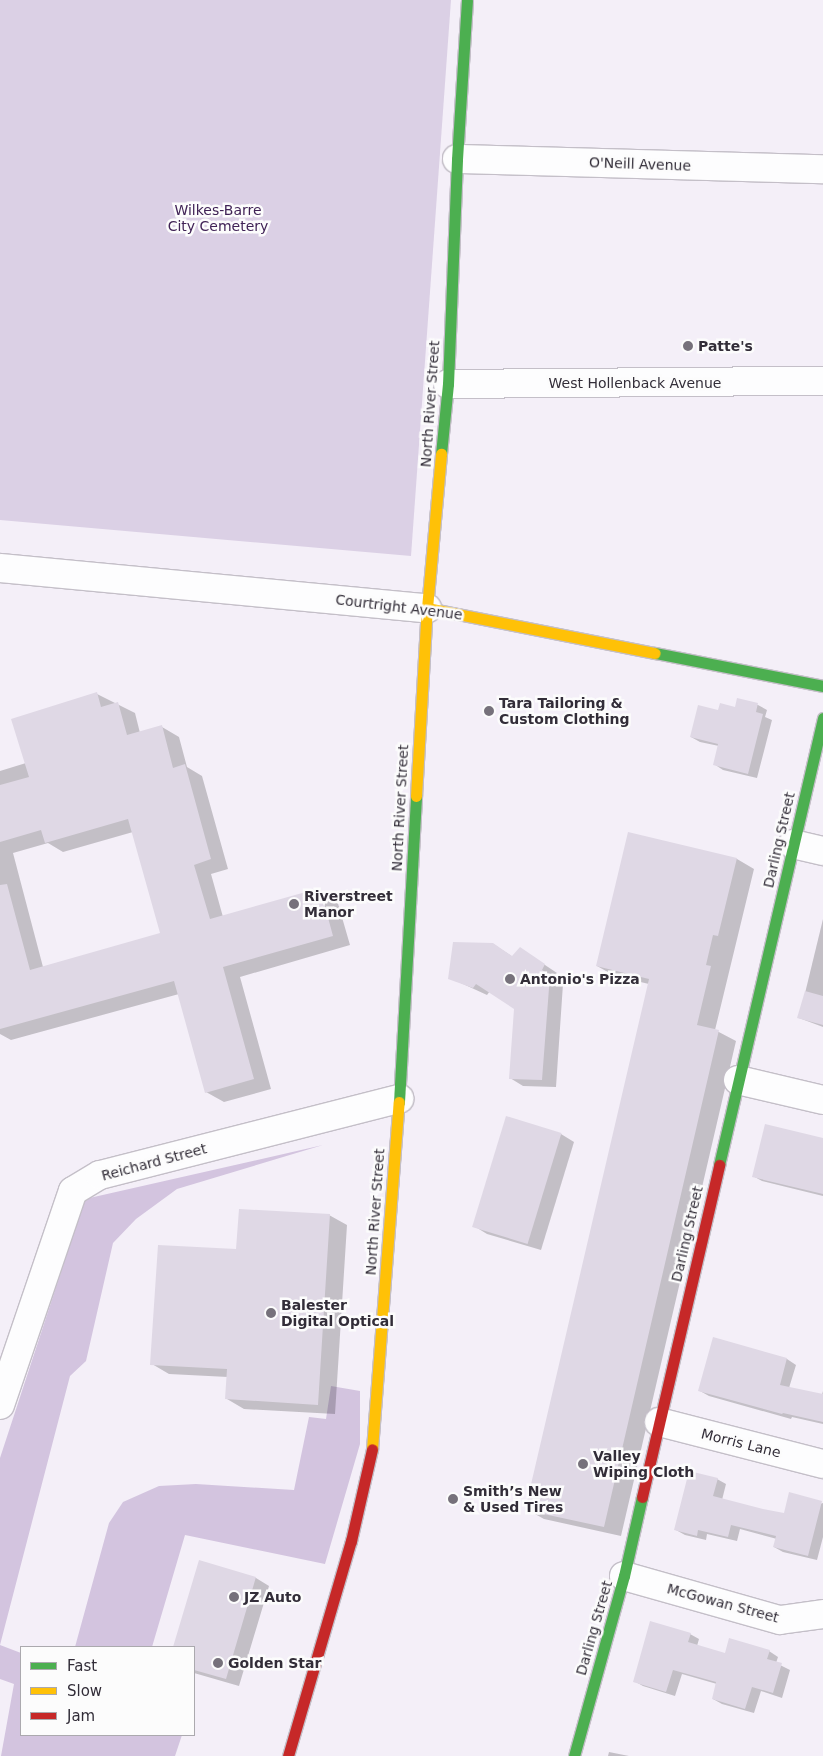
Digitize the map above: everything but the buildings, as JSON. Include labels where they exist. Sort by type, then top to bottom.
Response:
[{"type":"main road","name":"North River Street","points":[[288,1756],[351,1541],[374,1439],[399,1098],[427,608],[448,384],[457,159],[467,0]]},
{"type":"main road","name":"Courtright Avenue","points":[[427,608],[823,686]]},
{"type":"main road","name":"Darling Street","points":[[574,1756],[624,1576],[658,1422],[823,718]]},
{"type":"street","name":"O'Neill Avenue","points":[[457,159],[823,169]]},
{"type":"street","name":"West Hollenback Avenue","points":[[448,384],[823,381]]},
{"type":"street","name":"Courtright Avenue","points":[[0,568],[427,608]]},
{"type":"street","points":[[793,844],[823,851]]},
{"type":"street","points":[[738,1080],[823,1100]]},
{"type":"street","name":"Reichard Street","points":[[0,1405],[73,1192],[100,1175],[399,1098]]},
{"type":"street","name":"Morris Lane","points":[[658,1422],[823,1464]]},
{"type":"street","name":"McGowan Street","points":[[624,1576],[780,1620],[823,1614]]},
{"type":"green space","name":"Wilkes-Barre City Cemetery","points":[[0,0],[451,0],[411,556],[0,520]]},
{"type":"shaded area","points":[[323,1145],[177,1189],[136,1219],[113,1243],[86,1361],[70,1376],[0,1645],[0,1458],[85,1199]]},
{"type":"shaded area","points":[[331,1386],[360,1391],[360,1444],[325,1564],[185,1535],[152,1646],[75,1646],[109,1523],[123,1502],[159,1486],[196,1484],[294,1490],[309,1417],[326,1419]]},
{"type":"shaded area","points":[[0,1645],[20,1653],[20,1736],[182,1736],[175,1756],[1,1756],[14,1684],[0,1679]]},
{"type":"traffic: fast","points":[[441,454],[448,384],[457,159],[467,0]]},
{"type":"traffic: fast","points":[[655,653],[823,686]]},
{"type":"traffic: fast","points":[[719,1165],[823,718]]},
{"type":"traffic: fast","points":[[399,1102],[416,796]]},
{"type":"traffic: fast","points":[[574,1756],[624,1576],[642,1497]]},
{"type":"traffic: slow","points":[[416,796],[427,608],[441,454]]},
{"type":"traffic: slow","points":[[427,608],[655,653]]},
{"type":"traffic: slow","points":[[372,1449],[399,1102]]},
{"type":"traffic: jam","points":[[642,1497],[719,1165]]},
{"type":"traffic: jam","points":[[288,1756],[351,1541],[372,1449]]},
{"type":"place","name":"Patte's","points":[[688,346]]},
{"type":"place","name":"Tara Tailoring & Custom Clothing","points":[[489,711]]},
{"type":"place","name":"Riverstreet Manor","points":[[294,904]]},
{"type":"place","name":"Antonio's Pizza","points":[[510,979]]},
{"type":"place","name":"Balester Digital Optical","points":[[271,1313]]},
{"type":"place","name":"Valley Wiping Cloth","points":[[583,1464]]},
{"type":"place","name":"Smith’s New & Used Tires","points":[[453,1499]]},
{"type":"place","name":"JZ Auto","points":[[234,1597]]},
{"type":"place","name":"Golden Star","points":[[218,1663]]}]
